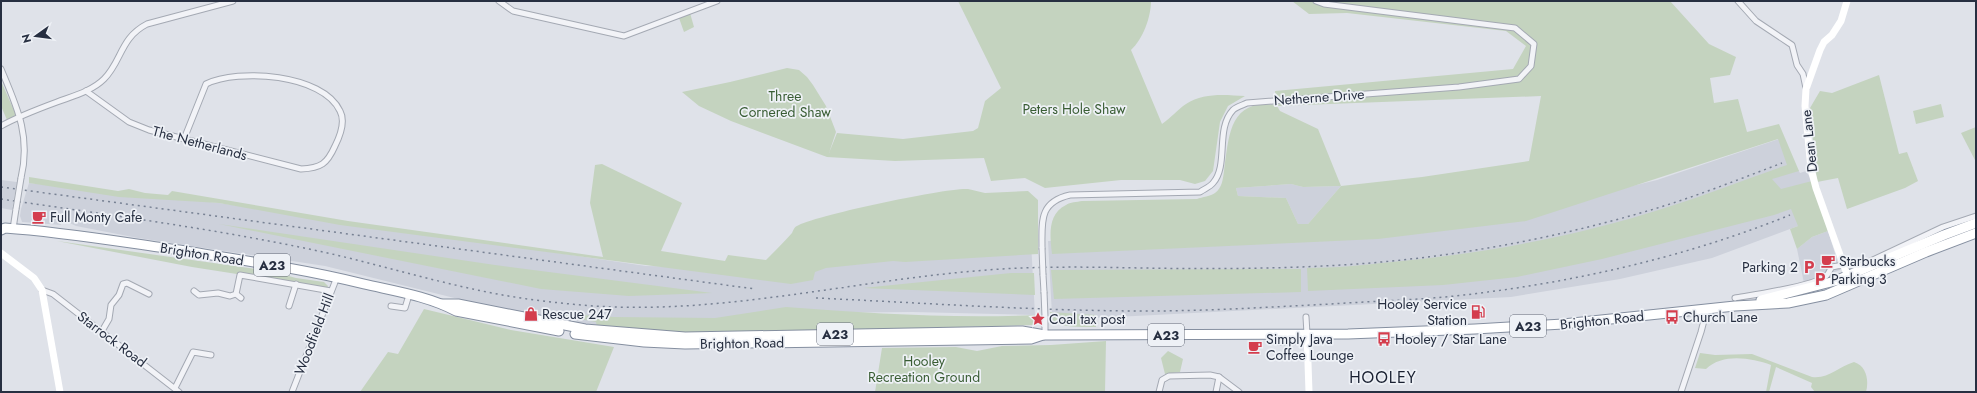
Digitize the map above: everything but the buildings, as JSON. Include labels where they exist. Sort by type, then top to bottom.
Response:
[{"type":"highway","name":"A23","points":[[1849,281],[1864,267],[1946,234],[1976,224]]},
{"type":"highway","name":"Brighton Road","points":[[5,228],[79,235],[271,264],[337,277],[442,304],[458,304],[585,329],[684,337],[1022,331],[1045,335],[1240,335],[1259,339],[1307,337],[1340,338],[1348,334],[1562,324],[1707,309],[1802,288],[1849,281]]},
{"type":"highway","name":"A23","points":[[1849,281],[1976,233]]},
{"type":"highway","name":"Brighton Road","points":[[1735,302],[1788,303],[1826,295],[1849,281]]},
{"type":"street","points":[[1,126],[21,116],[86,91],[105,79],[130,36],[139,28],[147,24],[233,1]]},
{"type":"street","points":[[499,1],[513,11],[624,36],[717,1]]},
{"type":"street","name":"Netherne Drive","points":[[1045,335],[1042,219],[1050,204],[1058,197],[1070,195],[1200,192],[1212,184],[1217,177],[1220,166],[1225,125],[1234,110],[1247,103],[1459,87],[1519,79],[1531,66],[1534,44],[1515,28],[1324,4],[1316,1]]},
{"type":"street","points":[[1738,1],[1756,21],[1792,45],[1797,65],[1803,74],[1806,89]]},
{"type":"street","name":"Dean Lane","points":[[1847,1],[1841,21],[1824,42],[1820,50],[1806,89],[1805,114],[1811,169],[1816,188],[1849,281]]},
{"type":"street","points":[[1,69],[21,116],[26,144],[16,209],[5,228]]},
{"type":"street","name":"The Netherlands","points":[[86,91],[129,122],[149,130],[184,139],[301,169],[314,169],[323,164],[330,157],[340,135],[342,124],[341,111],[332,100],[313,87],[286,78],[268,75],[226,77],[215,79],[206,84],[184,139]]},
{"type":"street","points":[[1843,264],[1864,267],[1944,227],[1976,216]]},
{"type":"street","points":[[1,253],[34,278],[42,290],[60,392]]},
{"type":"street","name":"Brighton Road","points":[[1802,288],[1827,275],[1832,267],[1843,264]]},
{"type":"street","points":[[236,294],[240,275],[330,291]]},
{"type":"street","name":"Woodfield Hill","points":[[292,392],[330,291],[337,277]]},
{"type":"street","points":[[102,331],[109,319],[111,305],[119,295],[123,284],[127,283],[149,294]]},
{"type":"street","points":[[289,306],[296,284]]},
{"type":"street","name":"Starrock Road","points":[[42,290],[53,294],[177,390]]},
{"type":"street","points":[[194,291],[199,295],[218,293],[230,296],[236,294]]},
{"type":"street","points":[[236,294],[241,298]]},
{"type":"street","points":[[391,306],[405,308],[409,295]]},
{"type":"street","points":[[1681,392],[1707,309]]},
{"type":"street","points":[[1306,317],[1310,392]]},
{"type":"street","points":[[177,390],[193,352],[211,355]]},
{"type":"street","points":[[1159,392],[1162,380],[1169,376],[1210,375],[1219,377],[1239,392]]},
{"type":"street","points":[[1216,392],[1219,377]]},
{"type":"shaded area","points":[[1779,139],[1800,173],[1806,171],[1812,181],[1814,220],[1712,258],[1620,279],[1511,297],[1096,318],[1052,315],[1048,241],[1332,235],[1537,209],[1657,180]]},
{"type":"shaded area","points":[[1,180],[17,182],[12,210],[1,208]]},
{"type":"shaded area","points":[[29,183],[219,203],[646,266],[786,269],[1031,242],[1035,315],[912,312],[787,313],[713,322],[597,322],[597,327],[511,312],[325,266],[138,238],[76,226],[59,218],[61,225],[22,222],[20,216],[21,209]]},
{"type":"shaded area","points":[[1291,184],[1303,187],[1341,186],[1308,224],[1298,224],[1286,198],[1238,196],[1236,188]]},
{"type":"shaded area","points":[[1828,231],[1840,270],[1804,283],[1797,249],[1812,237]]},
{"type":"green space","name":"Peters Hole Shaw","points":[[958,1],[1151,1],[1150,14],[1146,27],[1143,34],[1131,50],[1162,124],[1183,106],[1193,100],[1215,95],[1245,96],[1228,106],[1220,122],[1213,171],[1205,181],[1195,184],[1180,180],[1121,180],[1045,188],[1025,178],[991,181],[984,158],[895,161],[827,157],[731,121],[699,106],[682,92],[787,68],[799,70],[813,85],[826,106],[836,132],[829,153],[837,133],[903,139],[973,131],[978,128],[985,101],[1001,88]]},
{"type":"green space","points":[[1292,1],[1670,1],[1709,44],[1736,57],[1730,75],[1710,78],[1714,103],[1738,99],[1747,132],[1779,124],[1799,171],[1772,179],[1781,189],[1812,181],[1828,231],[1812,237],[1797,249],[1790,229],[1798,226],[1791,209],[1774,215],[1602,259],[1517,277],[1443,285],[1308,291],[1307,268],[1339,267],[1426,259],[1495,249],[1598,227],[1696,198],[1787,165],[1778,139],[1526,221],[1378,239],[1052,254],[1051,226],[1053,220],[1060,209],[1069,203],[1082,201],[1197,199],[1215,193],[1221,186],[1223,180],[1230,133],[1234,122],[1240,114],[1249,107],[1260,104],[1276,105],[1275,91],[1513,69],[1526,46],[1506,31],[1347,13],[1309,14]],"holes":[[[1541,96],[1529,161],[1422,177],[1341,186],[1318,129],[1280,111],[1277,106]],[[1291,184],[1303,187],[1341,186],[1308,224],[1298,224],[1286,198],[1238,196],[1236,188]]]},
{"type":"green space","points":[[690,13],[694,27],[684,32],[679,18]]},
{"type":"green space","points":[[1879,75],[1899,154],[1907,152],[1918,181],[1905,188],[1847,209],[1838,178],[1817,182],[1810,108],[1820,91],[1832,93]]},
{"type":"green space","points":[[1,81],[16,115],[7,120],[1,106]]},
{"type":"green space","points":[[1941,104],[1944,117],[1916,124],[1913,111]]},
{"type":"green space","points":[[1976,127],[1976,162],[1961,133]]},
{"type":"green space","points":[[602,164],[682,203],[661,251],[725,261],[728,255],[766,260],[792,233],[795,227],[808,221],[853,209],[910,197],[968,189],[985,193],[1028,191],[1038,200],[1038,254],[905,262],[893,261],[826,268],[815,272],[813,280],[791,284],[340,225],[219,203],[119,197],[29,183],[29,177],[118,191],[129,189],[145,193],[168,195],[172,191],[348,221],[603,257],[590,203],[595,165]]},
{"type":"green space","points":[[219,224],[495,265],[712,293],[629,296],[541,289]]},
{"type":"green space","points":[[57,241],[270,271],[296,278],[324,282],[328,286],[327,288],[192,267]]},
{"type":"green space","points":[[1301,269],[1301,292],[1054,299],[1051,270]]},
{"type":"green space","points":[[1011,273],[1034,273],[1035,295],[863,288]]},
{"type":"green space","points":[[786,307],[942,316],[1035,315],[1033,325],[686,334],[597,327],[596,322],[548,313],[614,317],[715,318]]},
{"type":"green space","points":[[424,309],[511,330],[614,347],[596,392],[360,392],[388,352],[398,354]]},
{"type":"green space","points":[[1050,312],[1096,315],[1096,327],[1073,327],[1061,325],[1051,321]]},
{"type":"green space","name":"Hooley Recreation Ground","points":[[1106,341],[1105,392],[875,392],[882,348],[956,347],[977,351],[1002,346],[1051,345]]},
{"type":"green space","points":[[1168,351],[1183,359],[1180,372],[1165,374],[1161,358]]},
{"type":"green space","points":[[1700,353],[1715,355],[1752,354],[1812,377],[1829,374],[1854,362],[1862,367],[1866,374],[1866,392],[1815,392],[1811,387],[1812,383],[1776,367],[1769,392],[1766,392],[1771,365],[1755,360],[1737,358],[1721,361],[1706,369],[1695,368]]},
{"type":"railway","points":[[1,199],[243,236],[323,252],[462,287],[507,296],[581,305],[632,307],[683,306],[734,302],[886,281],[987,270],[1064,267],[1210,269],[1278,268],[1365,263],[1448,254],[1532,240],[1614,220],[1686,199],[1782,163]]},
{"type":"railway","points":[[1,187],[755,289]]},
{"type":"railway","points":[[816,298],[1023,308],[1148,311],[1262,308],[1447,297],[1506,290],[1630,266],[1711,243],[1790,215]]},
{"type":"place","name":"Full Monty Cafe","points":[[39,217]]},
{"type":"place","name":"Starbucks","points":[[1828,261]]},
{"type":"place","name":"Parking 2","points":[[1809,267]]},
{"type":"place","name":"Parking 3","points":[[1820,279]]},
{"type":"place","name":"Hooley Service Station","points":[[1478,312]]},
{"type":"place","name":"Rescue 247","points":[[531,314]]},
{"type":"place","name":"Church Lane","points":[[1672,317]]},
{"type":"place","name":"Coal tax post","points":[[1038,319]]},
{"type":"place","name":"Hooley / Star Lane","points":[[1384,339]]},
{"type":"place","name":"Simply Java Coffee Lounge","points":[[1255,347]]},
{"type":"district","name":"HOOLEY","points":[[1383,377]]},
{"type":"park label","name":"Three Cornered Shaw","points":[[785,104]]}]
